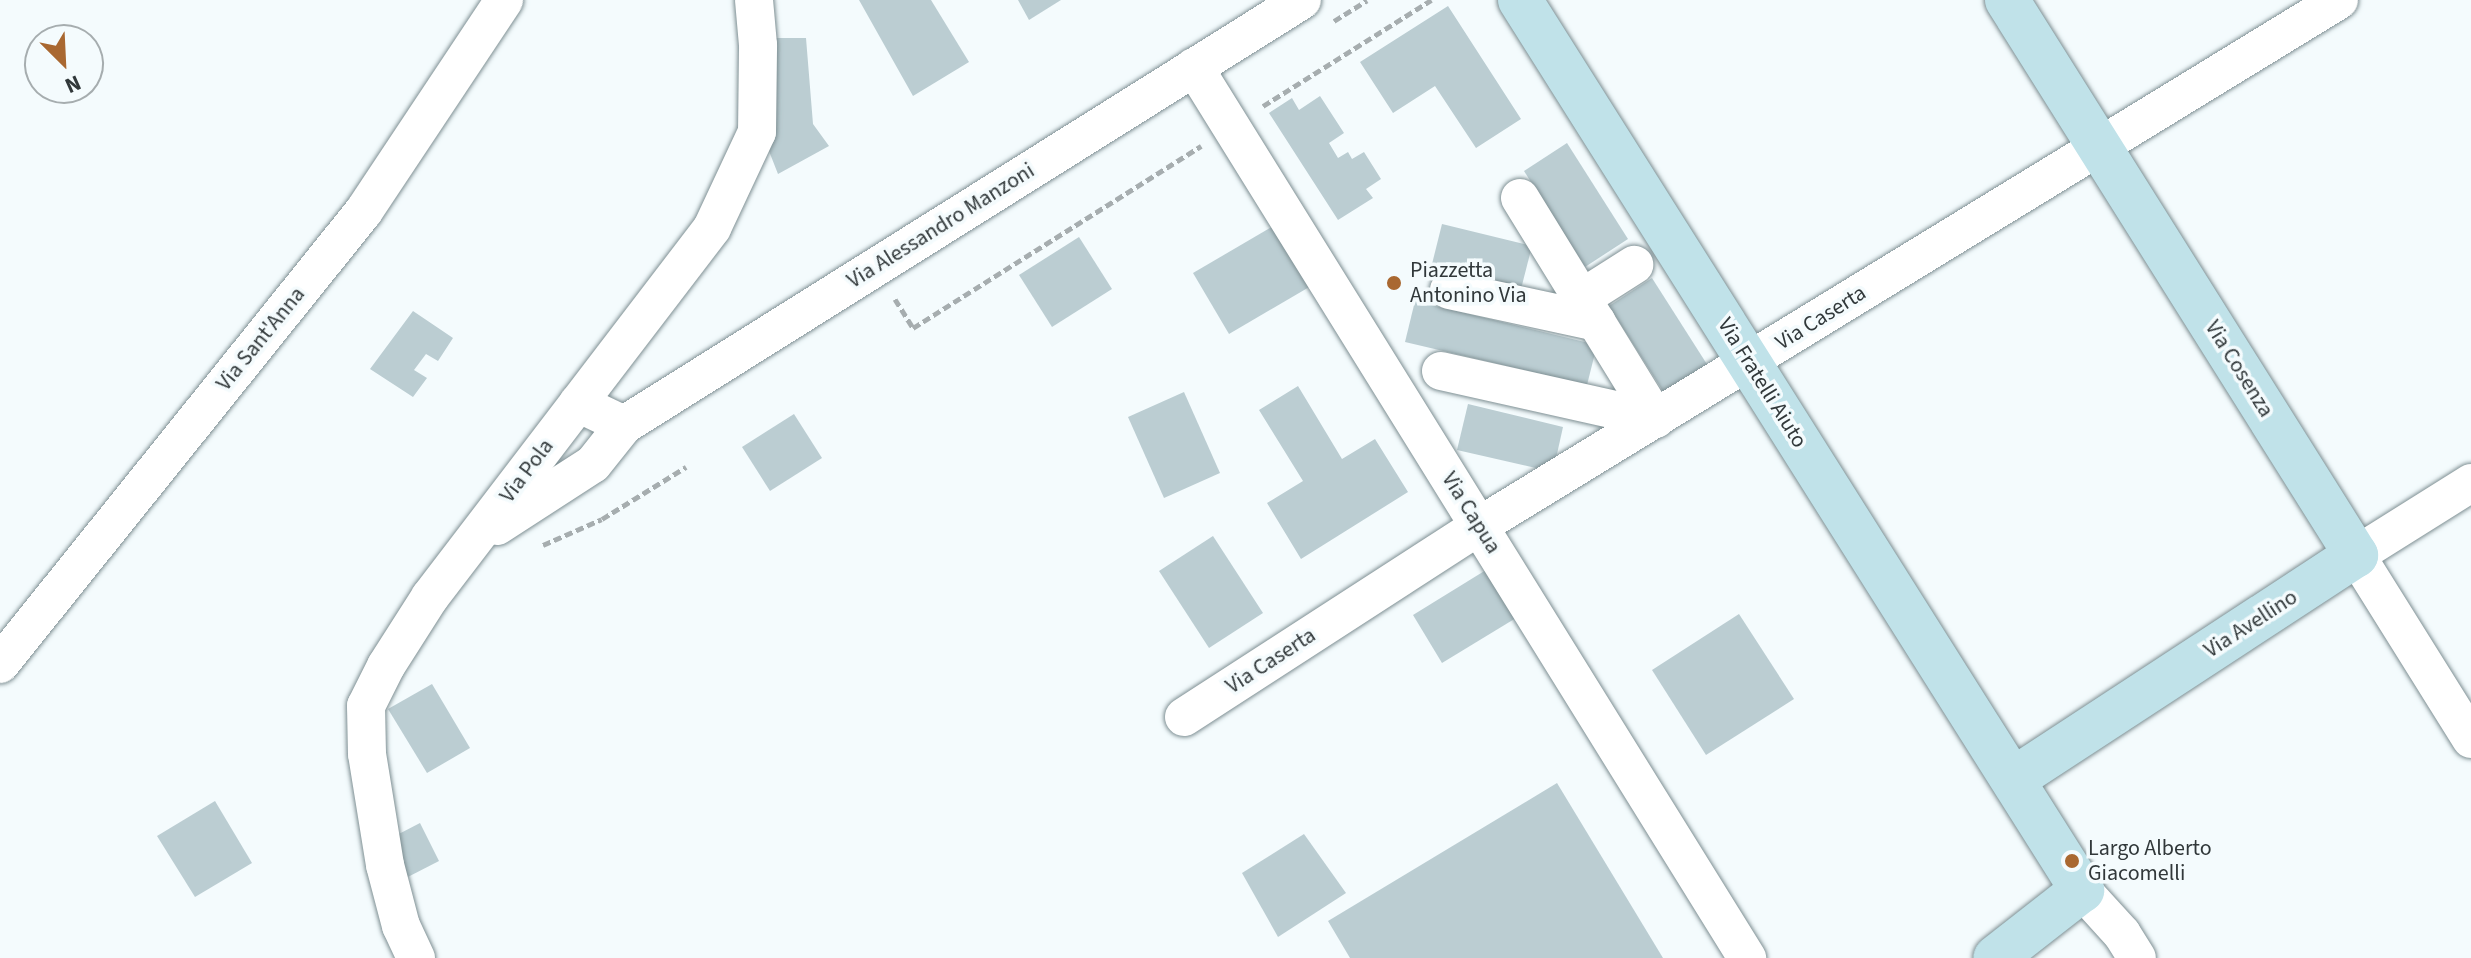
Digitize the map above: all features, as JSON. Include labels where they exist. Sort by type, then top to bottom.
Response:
[{"type":"main road","name":"Via Fratelli Aiuto","points":[[1520,0],[1749,362],[2017,770],[2069,900]]},
{"type":"main road","name":"Via Cosenza","points":[[2007,0],[2356,555]]},
{"type":"main road","name":"Via Avellino","points":[[2017,770],[2356,555]]},
{"type":"main road","points":[[1995,958],[2069,900]]},
{"type":"street","name":"Via Sant'Anna","points":[[0,664],[364,211],[504,0]]},
{"type":"street","name":"Via Pola","points":[[416,958],[401,926],[385,865],[367,754],[366,706],[386,666],[430,597],[712,228],[757,132],[758,45],[754,0]]},
{"type":"street","name":"Via Alessandro Manzoni","points":[[474,540],[593,464],[624,425],[1302,0]]},
{"type":"street","name":"Via Caserta","points":[[1184,717],[1479,526],[2339,0]]},
{"type":"street","name":"Via Capua","points":[[1194,67],[1747,958]]},
{"type":"street","points":[[1520,198],[1656,419]]},
{"type":"street","points":[[1589,310],[1634,265]]},
{"type":"street","points":[[1449,290],[1589,310]]},
{"type":"street","points":[[1441,371],[1656,419]]},
{"type":"street","points":[[578,403],[624,425]]},
{"type":"street","name":"Via Avellino","points":[[2356,555],[2471,483]]},
{"type":"street","name":"Via Cosenza","points":[[2356,555],[2471,739]]},
{"type":"street","points":[[2069,900],[2111,922],[2137,958]]},
{"type":"path","points":[[894,298],[913,328],[1431,0]]},
{"type":"path","points":[[602,519],[686,467]]},
{"type":"building","points":[[859,0],[931,0],[969,62],[913,96]]},
{"type":"building","points":[[1018,0],[1061,0],[1029,20]]},
{"type":"building","points":[[1448,6],[1521,119],[1476,148],[1435,86],[1393,113],[1360,62]]},
{"type":"building","points":[[772,38],[806,38],[813,124],[829,146],[778,174],[767,146]]},
{"type":"building","points":[[1320,96],[1344,133],[1329,143],[1338,158],[1348,152],[1352,159],[1364,152],[1381,179],[1366,189],[1373,198],[1338,220],[1269,113],[1292,98],[1299,110]]},
{"type":"building","points":[[1567,143],[1628,239],[1585,267],[1524,171]]},
{"type":"building","points":[[1442,224],[1532,246],[1521,289],[1431,268]]},
{"type":"building","points":[[1275,225],[1311,286],[1229,334],[1193,273]]},
{"type":"building","points":[[1079,237],[1112,289],[1052,327],[1019,275]]},
{"type":"building","points":[[1652,278],[1710,369],[1666,396],[1609,306]]},
{"type":"building","points":[[1415,301],[1597,345],[1587,385],[1405,342]]},
{"type":"building","points":[[413,311],[453,338],[438,361],[426,354],[414,370],[427,378],[413,397],[370,369]]},
{"type":"building","points":[[1298,386],[1342,459],[1375,439],[1408,492],[1301,559],[1267,503],[1303,481],[1259,410]]},
{"type":"building","points":[[1184,392],[1220,473],[1164,498],[1128,417]]},
{"type":"building","points":[[1468,404],[1563,427],[1553,472],[1457,450]]},
{"type":"building","points":[[794,414],[822,458],[770,491],[742,447]]},
{"type":"building","points":[[1213,536],[1263,613],[1209,648],[1159,571]]},
{"type":"building","points":[[1486,570],[1516,618],[1442,663],[1413,615]]},
{"type":"building","points":[[1739,614],[1794,699],[1706,755],[1652,670]]},
{"type":"building","points":[[432,684],[470,748],[427,773],[388,709]]},
{"type":"building","points":[[1557,783],[1663,958],[1350,958],[1328,921]]},
{"type":"building","points":[[215,801],[252,863],[195,897],[157,836]]},
{"type":"building","points":[[420,823],[439,861],[400,881],[393,837]]},
{"type":"building","points":[[1304,834],[1346,893],[1278,937],[1242,873]]},
{"type":"place","name":"Piazzetta Antonino Via","points":[[1394,283]]},
{"type":"place","name":"Largo Alberto Giacomelli","points":[[2072,861]]}]
